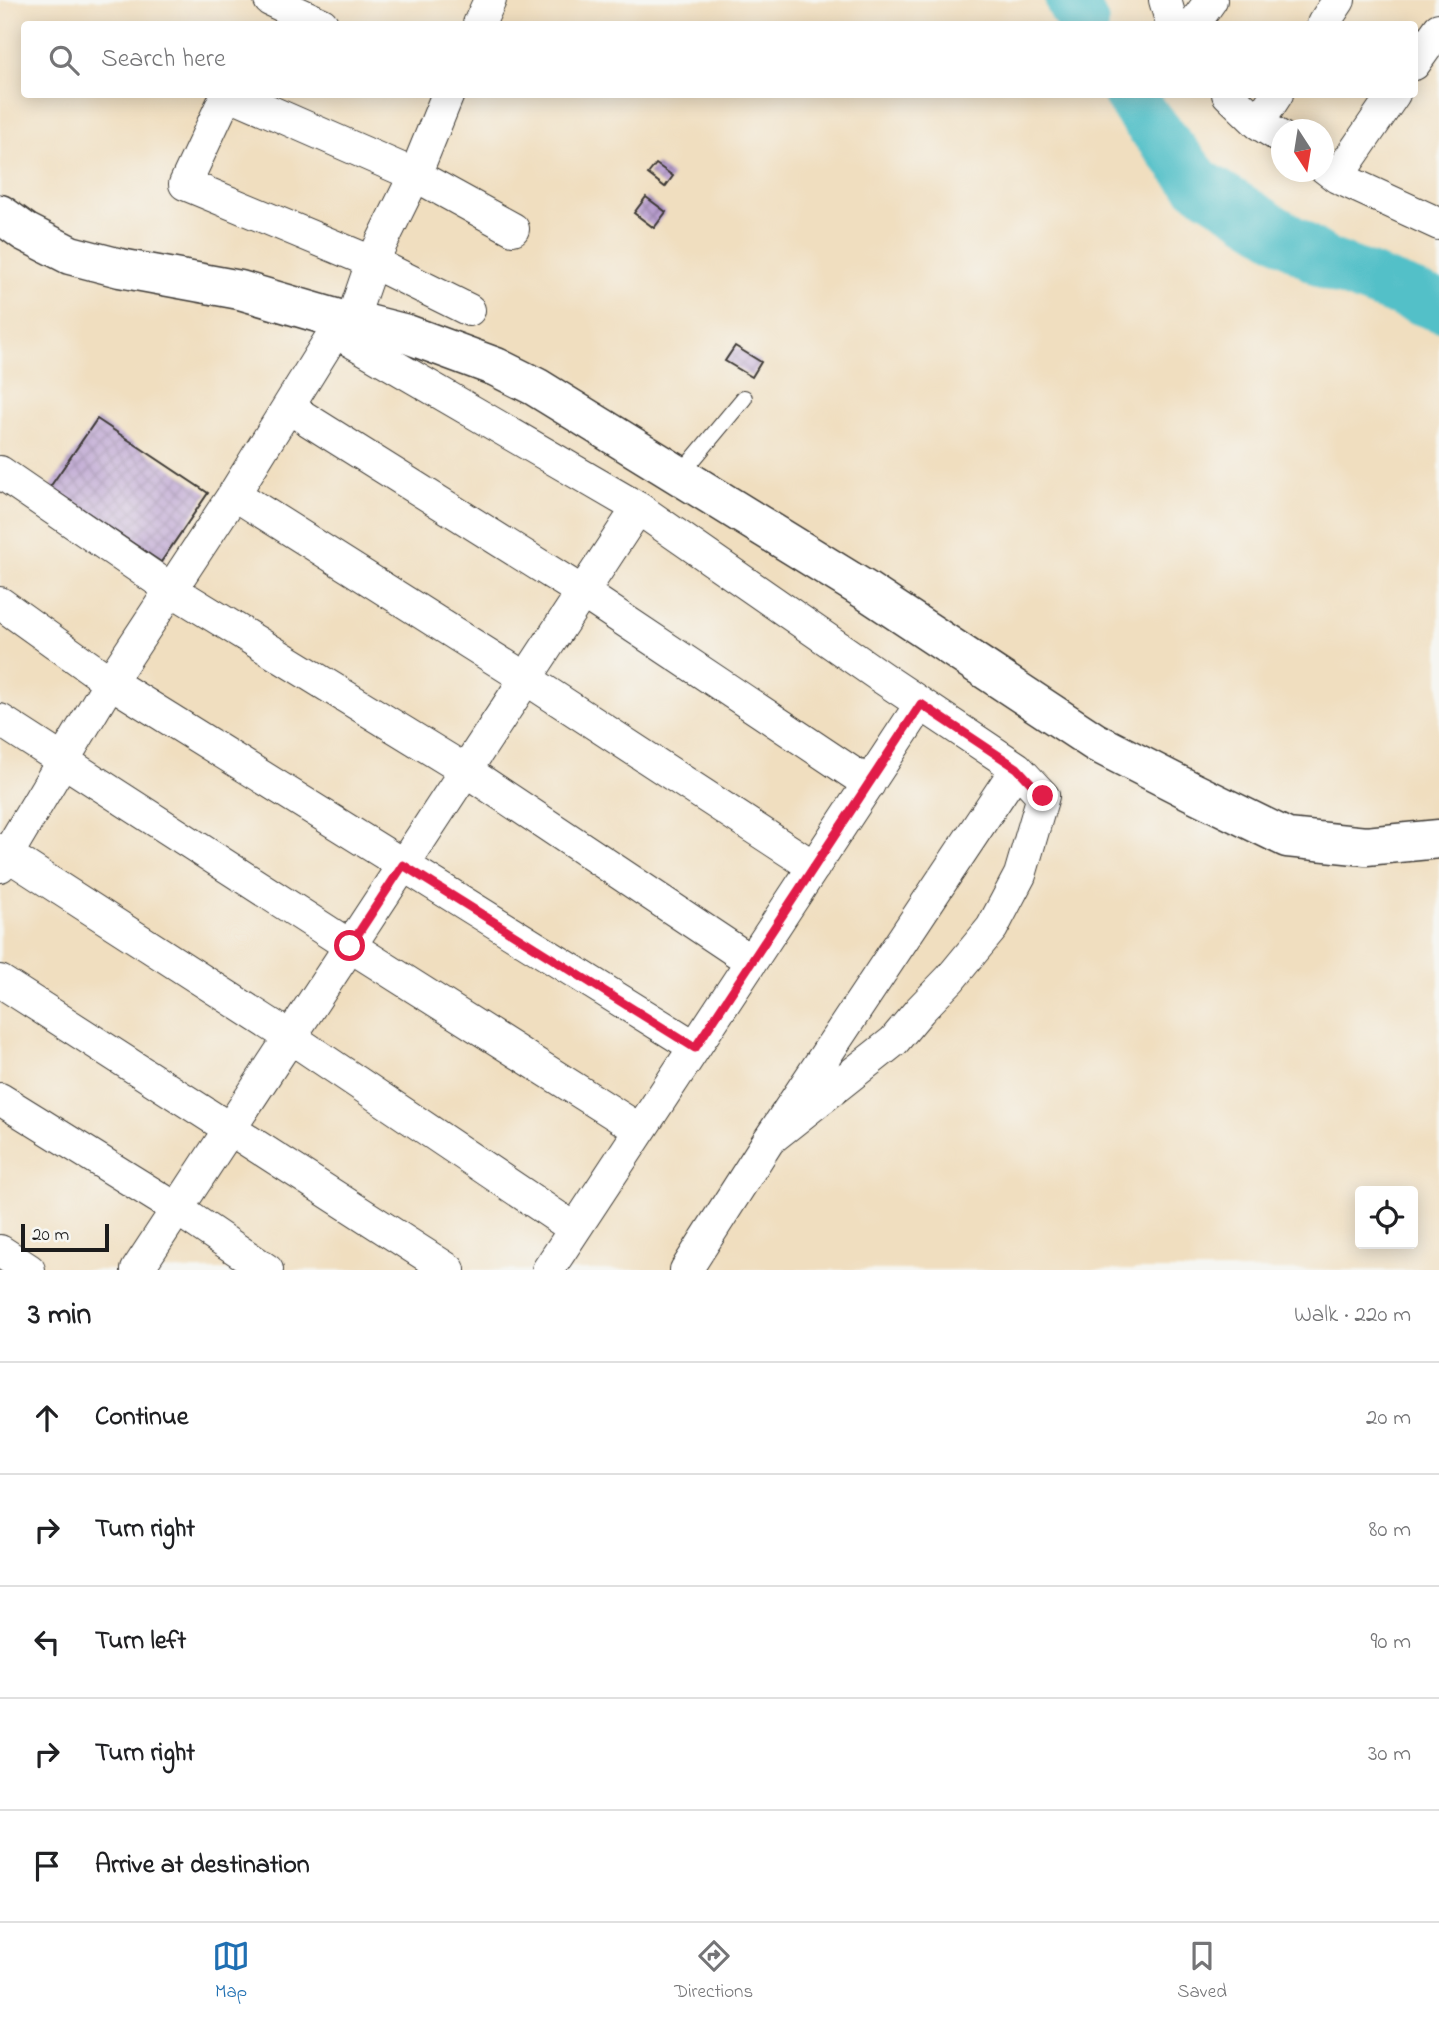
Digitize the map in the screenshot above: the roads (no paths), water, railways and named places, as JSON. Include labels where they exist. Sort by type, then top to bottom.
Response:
[{"type":"street","points":[[258,21],[268,0],[315,21]]},
{"type":"street","points":[[480,21],[490,0]]},
{"type":"street","points":[[1165,0],[1171,21]]},
{"type":"street","points":[[1196,21],[1211,0]]},
{"type":"street","points":[[1325,21],[1339,0]]},
{"type":"street","points":[[1418,60],[1439,29]]},
{"type":"street","points":[[227,98],[185,184],[372,262],[469,310]]},
{"type":"street","points":[[238,98],[415,175],[513,229]]},
{"type":"street","points":[[446,98],[415,175],[343,324],[110,682],[2,856],[290,1037],[575,1229]]},
{"type":"street","points":[[1233,98],[1270,130],[1276,98]]},
{"type":"street","points":[[1334,167],[1391,98]]},
{"type":"street","points":[[1334,174],[1439,224]]},
{"type":"street","points":[[0,214],[25,232],[70,255],[120,268],[240,290],[343,324],[407,334],[496,368],[536,387],[865,590],[1096,742],[1287,838],[1366,846],[1439,839]]},
{"type":"street","points":[[343,324],[638,508],[1017,768],[1043,796],[1020,875],[992,928],[894,1041],[769,1140]]},
{"type":"street","points":[[289,408],[582,592],[869,784]]},
{"type":"street","points":[[0,472],[172,590],[465,770],[751,961]]},
{"type":"street","points":[[234,494],[525,678],[814,867]]},
{"type":"street","points":[[137,1270],[638,508]]},
{"type":"street","points":[[0,603],[110,682],[695,1048]]},
{"type":"street","points":[[548,1270],[921,704]]},
{"type":"street","points":[[0,720],[640,1130]]},
{"type":"street","points":[[687,1269],[769,1140],[1017,768]]},
{"type":"street","points":[[0,981],[449,1270]]},
{"type":"street","points":[[0,1099],[177,1209],[267,1270]]},
{"type":"lane","points":[[680,475],[744,398]]},
{"type":"waterway","points":[[1071,0],[1082,21]]},
{"type":"waterway","points":[[1132,98],[1198,183],[1328,264],[1439,306]]}]
